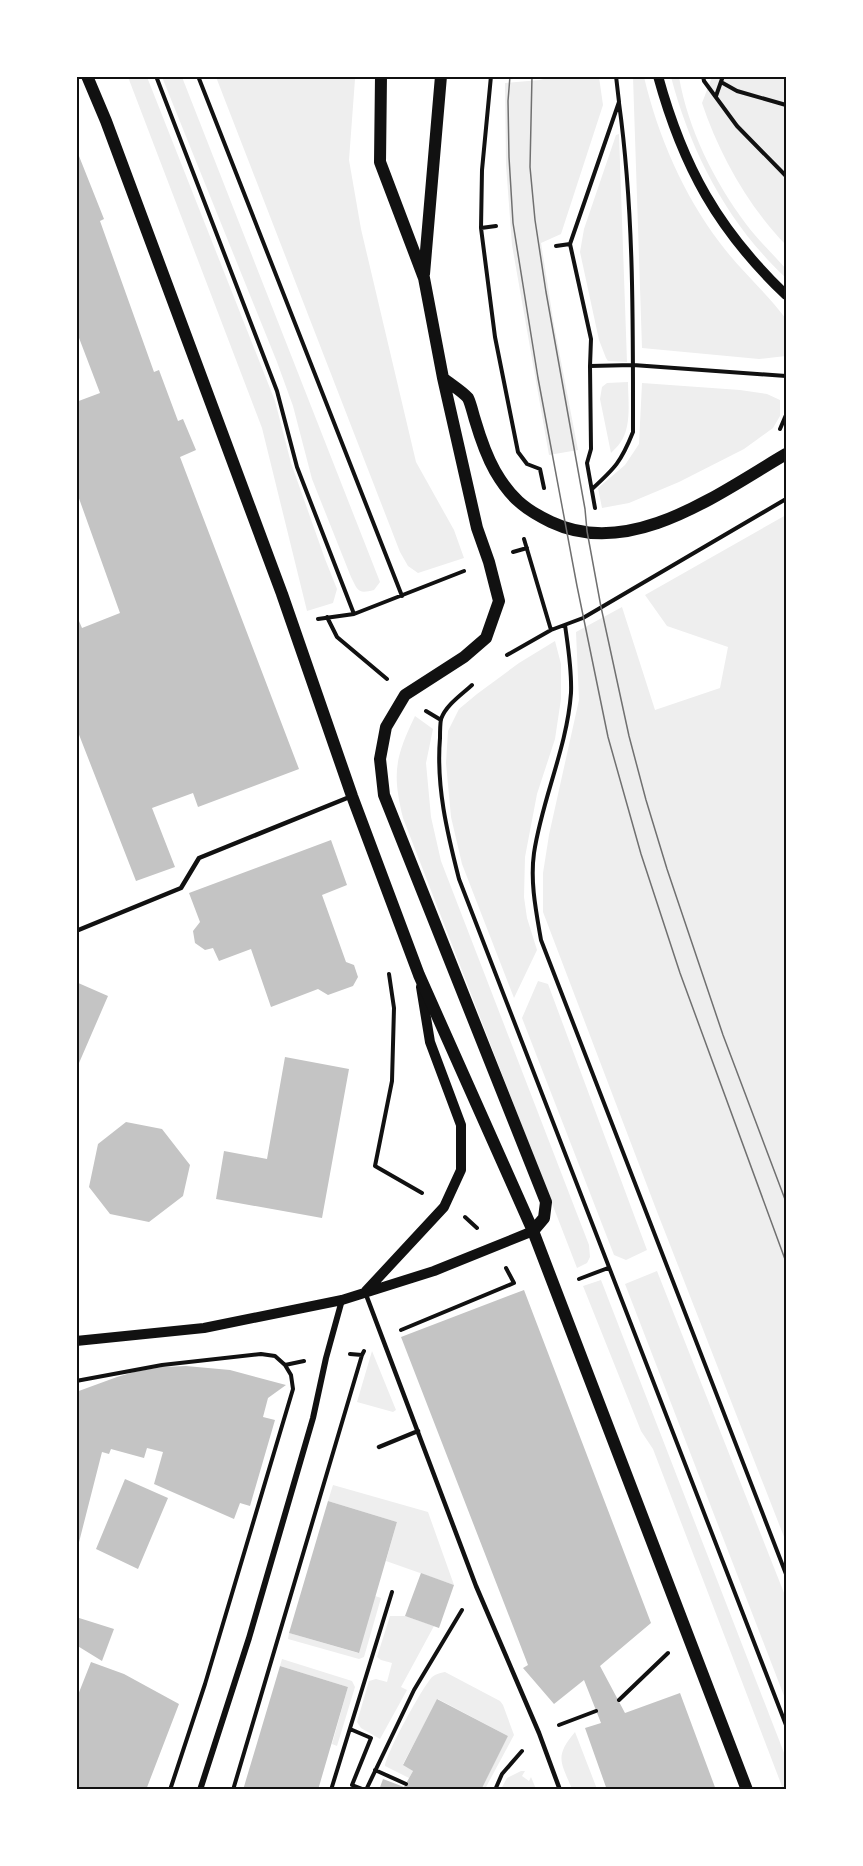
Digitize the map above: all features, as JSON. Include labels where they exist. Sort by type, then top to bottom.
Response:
[{"type":"main road","points":[[87,76],[114,143],[292,626],[351,796],[419,975],[533,1232],[747,1790]]},
{"type":"main road","points":[[381,76],[380,162],[424,278],[443,378],[477,528],[499,601],[486,638],[464,657],[405,695],[386,727],[380,759],[384,795],[546,1202],[544,1218],[533,1232]]},
{"type":"main road","points":[[424,278],[441,76]]},
{"type":"main road","points":[[443,378],[468,398],[480,436],[495,470],[512,495],[530,512],[567,530],[611,533],[632,531],[671,518],[786,454]]},
{"type":"street","points":[[658,76],[671,121],[707,200],[747,255],[786,295]]},
{"type":"street","points":[[364,1292],[444,1207],[461,1170],[461,1125],[430,1042],[419,975]]},
{"type":"street","points":[[76,1341],[204,1328],[342,1300],[434,1271],[533,1232]]},
{"type":"street","points":[[200,1790],[249,1638],[313,1418],[342,1300]]},
{"type":"lane","points":[[76,931],[181,888],[199,858],[351,796]]},
{"type":"lane","points":[[364,1292],[476,1586],[539,1733],[560,1790]]},
{"type":"lane","points":[[379,1447],[418,1431]]},
{"type":"path","points":[[156,76],[277,391],[297,467],[354,614]]},
{"type":"path","points":[[198,76],[402,596],[354,614],[327,617],[292,626]]},
{"type":"path","points":[[491,76],[482,170],[481,228],[495,337],[518,452],[526,464],[540,469],[544,491]]},
{"type":"path","points":[[592,489],[617,466],[625,454],[633,432],[632,247],[627,157],[616,76]]},
{"type":"path","points":[[703,76],[715,97],[737,126],[786,176]]},
{"type":"path","points":[[715,97],[723,76]]},
{"type":"path","points":[[721,82],[737,91],[786,105]]},
{"type":"path","points":[[585,509],[596,513],[587,463],[591,449],[591,339],[570,244],[619,102]]},
{"type":"path","points":[[481,228],[496,226]]},
{"type":"path","points":[[556,246],[570,244]]},
{"type":"path","points":[[590,366],[633,365],[786,376]]},
{"type":"path","points":[[773,434],[782,427],[786,416]]},
{"type":"path","points":[[504,658],[551,630],[583,618],[786,499]]},
{"type":"path","points":[[524,537],[551,630]]},
{"type":"path","points":[[327,617],[337,637],[381,674]]},
{"type":"path","points":[[565,625],[571,693],[534,855],[534,902],[541,940],[786,1574]]},
{"type":"path","points":[[478,681],[451,705],[441,720],[438,752],[440,787],[448,835],[459,879],[786,1725]]},
{"type":"path","points":[[420,707],[441,720]]},
{"type":"path","points":[[579,1279],[609,1268]]},
{"type":"path","points":[[233,1790],[362,1355],[366,1346],[382,1337]]},
{"type":"path","points":[[76,1381],[162,1365],[261,1354],[275,1356],[285,1365],[291,1375],[294,1389],[205,1684],[170,1790]]},
{"type":"path","points":[[285,1365],[352,1354],[362,1355]]},
{"type":"path","points":[[350,1729],[371,1738],[352,1785],[365,1790],[414,1690],[476,1586]]},
{"type":"path","points":[[331,1790],[392,1592]]},
{"type":"path","points":[[618,1700],[668,1653],[689,1637]]},
{"type":"path","points":[[495,1790],[502,1774],[539,1733],[596,1711]]},
{"type":"path","points":[[375,1770],[406,1784]]},
{"type":"shaded area","points":[[341,76],[355,79],[349,160],[361,229],[416,462],[454,530],[464,558],[418,573],[408,566],[400,552],[216,77]]},
{"type":"shaded area","points":[[555,76],[599,77],[603,105],[561,234],[541,243],[578,450],[549,455],[512,245],[506,165],[505,83],[540,80]]},
{"type":"shaded area","points":[[128,77],[147,77],[275,401],[291,463],[337,589],[333,603],[307,611],[262,428]]},
{"type":"shaded area","points":[[162,77],[182,77],[380,582],[374,590],[365,592],[359,590],[351,577],[312,479],[293,406],[277,362]]},
{"type":"shaded area","points":[[633,77],[644,77],[664,143],[694,205],[728,253],[786,319],[786,356],[759,359],[642,348]]},
{"type":"shaded area","points":[[671,77],[679,77],[696,135],[723,190],[751,230],[786,269],[786,278],[746,234],[714,186],[689,133]]},
{"type":"shaded area","points":[[712,77],[786,77],[786,245],[759,214],[747,196],[717,141],[702,103]]},
{"type":"shaded area","points":[[619,134],[627,362],[608,361],[606,358],[599,340],[580,252],[584,229],[616,135]]},
{"type":"shaded area","points":[[628,382],[629,413],[626,429],[624,437],[611,453],[600,399],[602,387],[607,383]]},
{"type":"shaded area","points":[[642,383],[767,394],[780,400],[780,416],[773,428],[744,449],[679,482],[629,503],[602,508],[598,488],[625,465],[639,444]]},
{"type":"shaded area","points":[[786,515],[786,1542],[543,912],[543,873],[549,835],[579,700],[576,632],[622,607],[655,710],[720,688],[728,647],[667,626],[645,595]]},
{"type":"shaded area","points":[[555,641],[561,664],[561,699],[555,739],[537,794],[525,857],[524,897],[527,918],[537,950],[514,998],[462,864],[451,817],[446,763],[448,731],[459,709],[519,663]]},
{"type":"shaded area","points":[[415,716],[433,729],[426,763],[431,817],[441,861],[589,1245],[590,1257],[587,1263],[577,1268],[403,818],[397,789],[397,766],[403,743]]},
{"type":"shaded area","points":[[538,981],[548,984],[647,1250],[626,1260],[614,1255],[522,1018]]},
{"type":"shaded area","points":[[657,1271],[786,1598],[786,1701],[625,1284]]},
{"type":"shaded area","points":[[601,1280],[786,1758],[786,1789],[783,1789],[653,1449],[641,1431],[583,1286]]},
{"type":"shaded area","points":[[372,1351],[396,1410],[393,1412],[357,1402]]},
{"type":"shaded area","points":[[333,1485],[428,1512],[454,1585],[386,1561],[397,1522],[328,1501]]},
{"type":"shaded area","points":[[375,1596],[381,1598],[364,1657],[359,1659],[288,1639],[289,1633],[358,1653]]},
{"type":"shaded area","points":[[390,1616],[405,1616],[434,1626],[401,1687],[407,1690],[380,1739],[361,1728],[357,1722],[369,1681],[376,1679],[387,1682],[392,1663],[377,1657]]},
{"type":"shaded area","points":[[282,1659],[352,1681],[355,1687],[337,1746],[332,1744],[348,1687],[280,1666]]},
{"type":"shaded area","points":[[445,1672],[500,1701],[514,1735],[485,1789],[481,1789],[508,1736],[438,1699],[403,1764],[413,1771],[409,1778],[385,1766],[398,1735],[427,1683],[432,1677]]},
{"type":"shaded area","points":[[575,1732],[597,1789],[572,1789],[565,1772],[562,1754]]},
{"type":"shaded area","points":[[525,1771],[522,1776],[529,1781],[531,1777],[536,1789],[501,1789],[507,1778]]},
{"type":"building","points":[[77,151],[104,219],[100,221],[154,372],[159,370],[178,421],[183,419],[196,450],[180,457],[299,769],[198,807],[193,793],[152,808],[175,867],[136,881],[76,727],[76,614],[82,628],[120,613],[76,490],[76,402],[100,393],[76,330]]},
{"type":"building","points":[[331,840],[347,885],[322,895],[346,962],[354,965],[358,977],[353,986],[328,995],[318,989],[271,1007],[251,949],[219,961],[213,948],[205,950],[195,943],[193,931],[200,922],[189,893]]},
{"type":"building","points":[[76,982],[108,996],[76,1070]]},
{"type":"building","points":[[285,1057],[349,1069],[322,1218],[216,1199],[224,1151],[267,1159]]},
{"type":"building","points":[[126,1122],[162,1129],[190,1165],[183,1196],[149,1222],[110,1214],[89,1187],[98,1144]]},
{"type":"building","points":[[524,1290],[651,1623],[600,1666],[625,1713],[680,1693],[716,1790],[607,1790],[585,1728],[601,1723],[584,1680],[554,1704],[523,1668],[528,1665],[401,1337]]},
{"type":"building","points":[[186,1366],[230,1370],[286,1385],[268,1398],[263,1417],[275,1420],[250,1506],[240,1503],[234,1519],[154,1484],[163,1452],[147,1448],[144,1458],[111,1449],[109,1454],[102,1452],[76,1554],[76,1392],[134,1372]]},
{"type":"building","points":[[125,1479],[168,1498],[138,1569],[96,1549]]},
{"type":"building","points":[[328,1501],[397,1522],[359,1653],[289,1633]]},
{"type":"building","points":[[421,1573],[454,1585],[439,1628],[405,1616]]},
{"type":"building","points":[[76,1617],[114,1629],[102,1661],[76,1645]]},
{"type":"building","points":[[91,1662],[124,1674],[179,1704],[146,1790],[76,1790],[76,1700]]},
{"type":"building","points":[[280,1666],[348,1687],[318,1790],[243,1790]]},
{"type":"building","points":[[437,1699],[508,1736],[481,1790],[379,1790],[383,1779],[404,1787],[413,1771],[403,1765]]},
{"type":"tram line","points":[[510,76],[509,157],[513,223],[538,378],[608,737],[641,854],[680,973],[786,1262]]},
{"type":"tram line","points":[[532,76],[530,167],[535,220],[587,531],[629,736],[667,869],[723,1035],[786,1202]]}]
